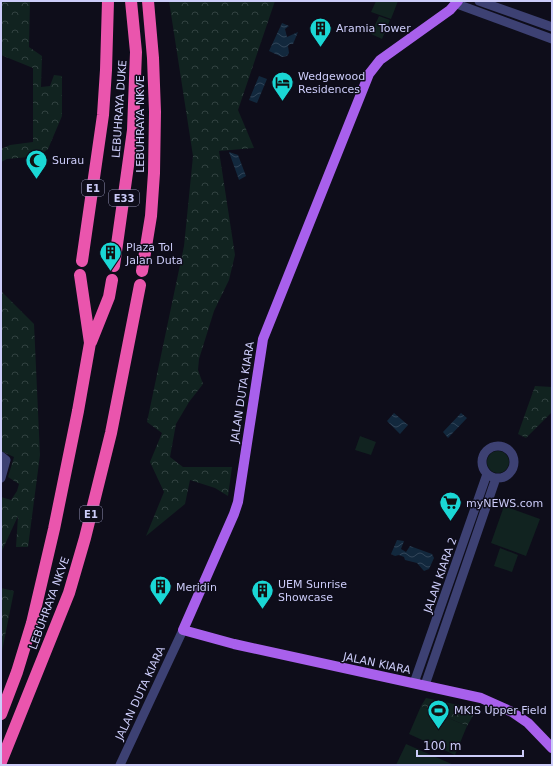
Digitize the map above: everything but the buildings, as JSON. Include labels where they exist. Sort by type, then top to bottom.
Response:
[{"type":"highway","name":"E1","points":[[82,261],[103,115],[108,1]]},
{"type":"highway","name":"LEBUHRAYA DUKE","points":[[114,266],[133,130],[136,52],[131,1]]},
{"type":"highway","name":"LEBUHRAYA NKVE","points":[[142,270],[151,216],[154,165],[155,112],[148,1]]},
{"type":"highway","name":"LEBUHRAYA NKVE","points":[[1,714],[17,672],[30,630],[54,529],[78,411],[90,343],[80,275]]},
{"type":"highway","points":[[90,343],[109,297],[112,280]]},
{"type":"highway","name":"LEBUHRAYA NKVE","points":[[1,762],[69,593],[85,538],[110,433],[140,285]]},
{"type":"main road","name":"JALAN DUTA KIARA","points":[[183,630],[238,502],[263,339],[360,100],[369,74],[380,60],[459,4]]},
{"type":"main road","name":"JALAN KIARA","points":[[183,630],[234,644],[481,698],[512,712],[528,723],[552,748]]},
{"type":"street","points":[[479,1],[552,27]]},
{"type":"street","points":[[459,4],[552,39]]},
{"type":"street","points":[[494,446],[504,447],[512,453],[514,464],[513,469],[509,474],[502,478],[496,478],[487,474],[482,463],[488,449],[494,446]]},
{"type":"street","points":[[1,456],[6,460],[1,478]]},
{"type":"street","name":"JALAN KIARA 2","points":[[414,683],[487,474]]},
{"type":"street","name":"JALAN KIARA 2","points":[[425,685],[496,478]]},
{"type":"street","name":"JALAN DUTA KIARA","points":[[120,765],[183,630]]},
{"type":"green space","points":[[1,1],[30,1],[29,47],[42,56],[41,87],[50,86],[54,75],[62,76],[62,116],[48,149],[39,156],[7,159],[1,162],[1,149],[10,145],[33,142],[33,68],[1,55]]},
{"type":"green space","points":[[169,1],[275,1],[238,110],[254,148],[219,151],[235,255],[229,280],[214,311],[199,359],[198,370],[203,384],[189,402],[176,424],[170,457],[183,467],[232,467],[228,496],[215,488],[190,480],[185,504],[146,536],[164,492],[150,462],[162,433],[147,422],[184,246],[193,156]]},
{"type":"green space","points":[[376,1],[398,1],[391,19],[371,12]]},
{"type":"green space","points":[[379,16],[390,20],[382,39],[371,34]]},
{"type":"green space","points":[[1,291],[34,324],[40,455],[28,547],[16,547],[18,516],[1,553],[1,497],[11,500],[17,491],[19,484],[8,477],[14,457],[1,451]]},
{"type":"green space","points":[[535,386],[552,387],[552,412],[526,438],[518,434]]},
{"type":"green space","points":[[360,436],[376,442],[371,455],[355,450]]},
{"type":"green space","points":[[498,451],[506,454],[509,462],[506,470],[498,473],[490,470],[487,462],[490,454]]},
{"type":"green space","points":[[504,506],[540,519],[526,556],[491,543]]},
{"type":"green space","points":[[500,548],[518,555],[512,572],[494,566]]},
{"type":"green space","points":[[1,588],[14,591],[1,656]]},
{"type":"green space","points":[[426,698],[477,709],[467,726],[421,706]]},
{"type":"green space","name":"MKIS Upper Field","points":[[421,706],[467,726],[455,755],[409,734]]},
{"type":"green space","points":[[406,744],[454,765],[396,765]]},
{"type":"water","points":[[282,23],[289,26],[285,29],[287,37],[298,32],[293,44],[288,46],[289,53],[287,56],[282,57],[269,51]]},
{"type":"water","points":[[259,76],[267,79],[257,103],[249,100]]},
{"type":"water","points":[[229,152],[238,155],[246,176],[239,180]]},
{"type":"water","points":[[394,413],[408,425],[400,434],[387,421]]},
{"type":"water","points":[[461,413],[467,418],[448,438],[443,432]]},
{"type":"water","points":[[397,540],[404,541],[401,549],[406,552],[410,546],[432,554],[434,558],[429,569],[424,571],[417,563],[405,560],[404,557],[399,555],[395,556],[391,554]]},
{"type":"place","name":"Aramia Tower","points":[[320,48]]},
{"type":"place","name":"Wedgewood Residences","points":[[282,102]]},
{"type":"place","name":"Surau","points":[[37,180]]},
{"type":"place","name":"Plaza Tol Jalan Duta","points":[[111,272]]},
{"type":"place","name":"myNEWS.com","points":[[450,522]]},
{"type":"place","name":"Meridin","points":[[161,606]]},
{"type":"place","name":"UEM Sunrise Showcase","points":[[262,610]]},
{"type":"place","name":"MKIS Upper Field","points":[[438,730]]}]
